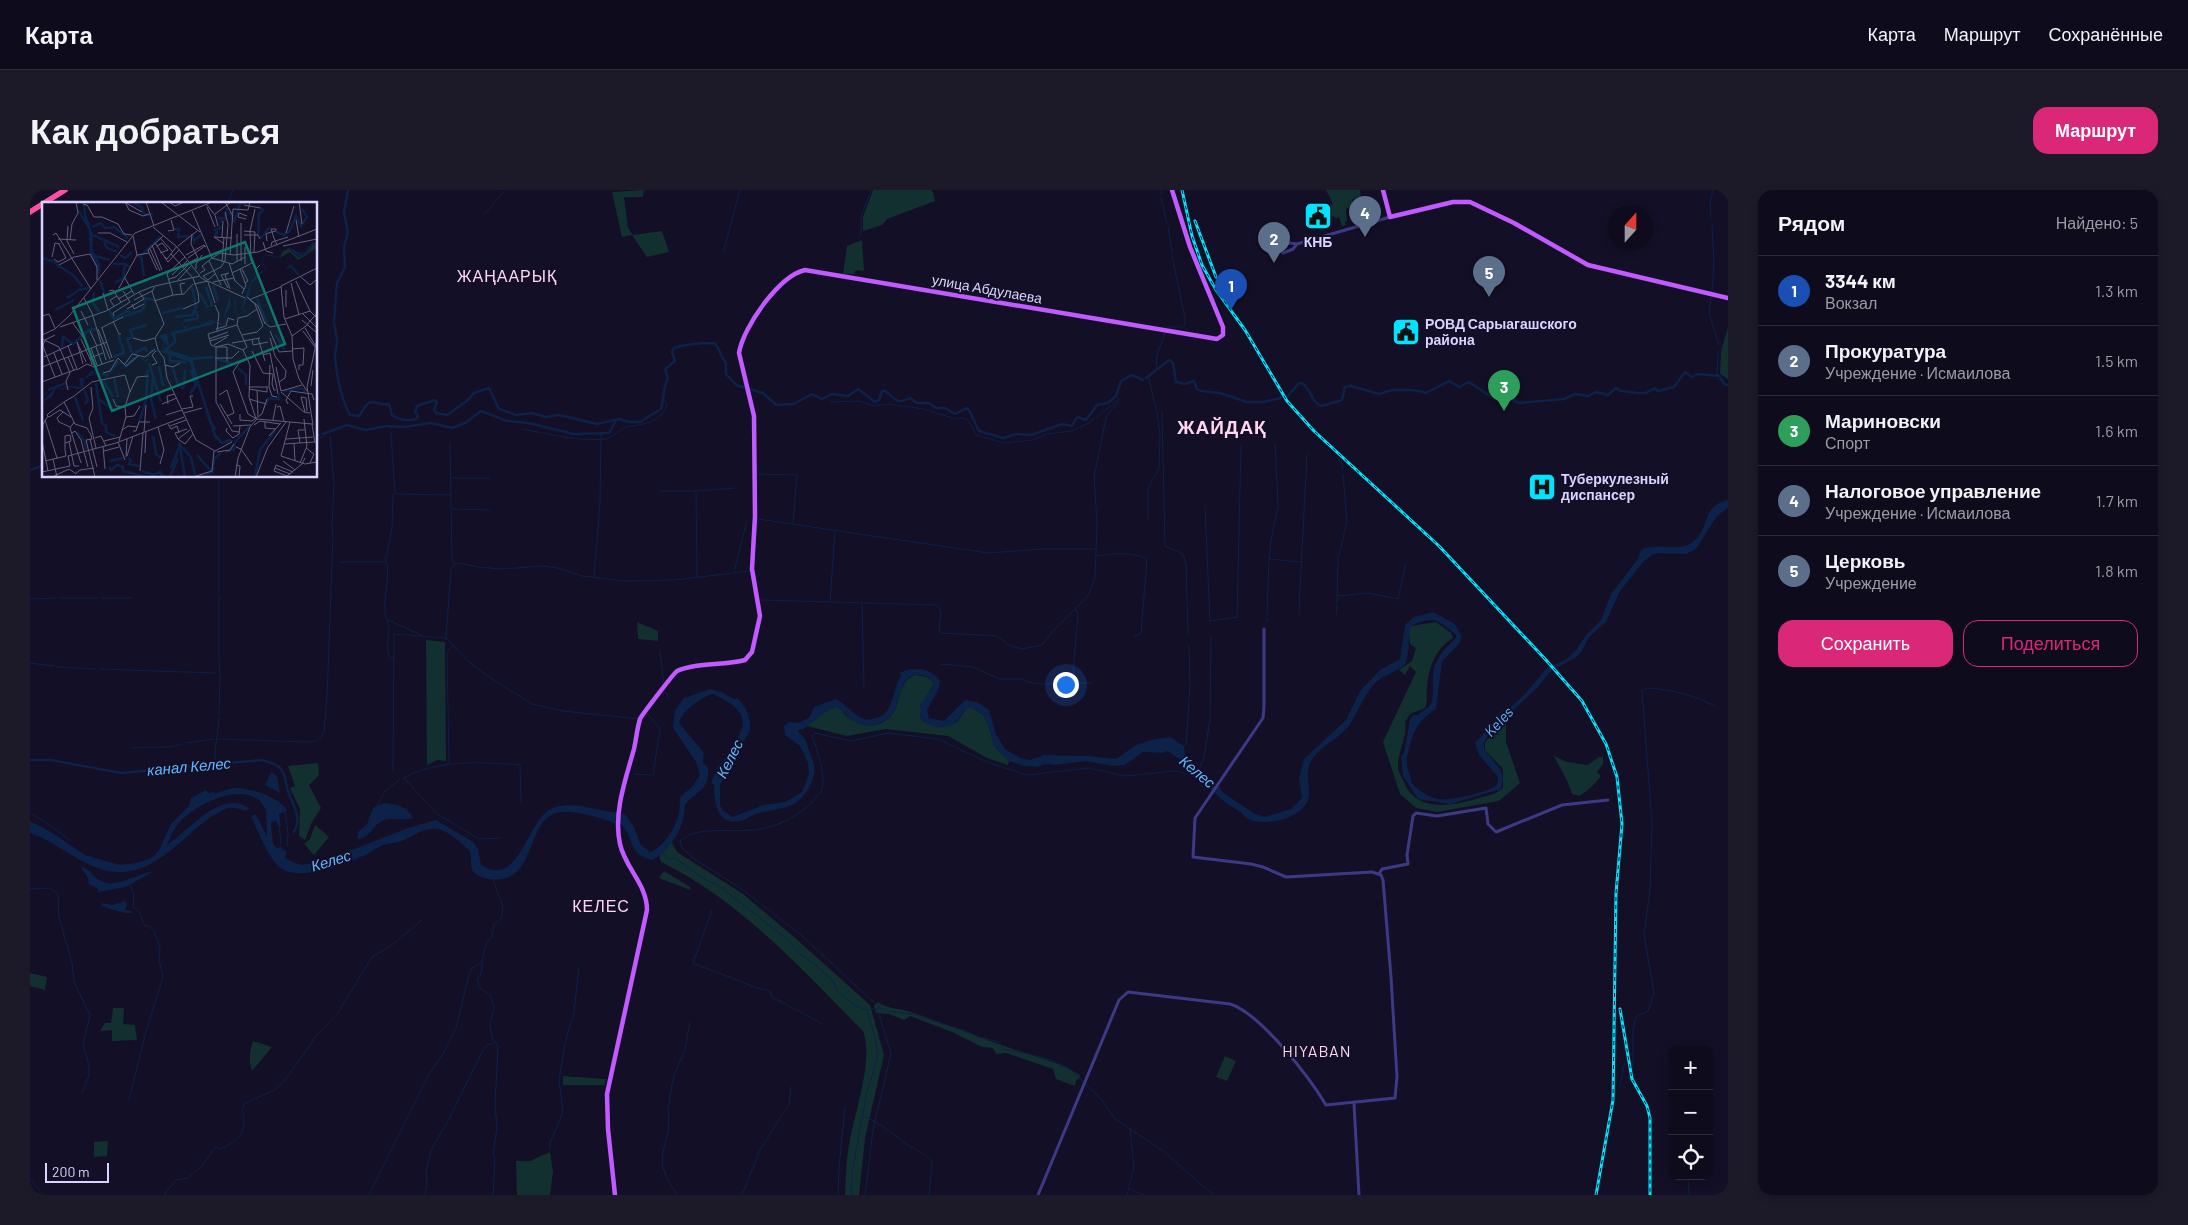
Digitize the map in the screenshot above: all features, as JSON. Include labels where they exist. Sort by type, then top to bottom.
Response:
[{"type":"highway","points":[[46,202],[65,190]]},
{"type":"highway","points":[[30,212],[42,204]]},
{"type":"main road","name":"улица Абдулаева","points":[[616,1195],[608,1129],[607,1094],[647,910],[646,897],[641,885],[623,853],[618,830],[621,809],[640,719],[672,675],[690,668],[739,662],[745,660],[752,652],[760,616],[752,570],[755,516],[754,426],[740,358],[742,342],[755,317],[769,299],[795,273],[805,270],[1213,339],[1221,337],[1224,331],[1190,247],[1172,190]]},
{"type":"main road","points":[[1383,190],[1390,217],[1457,201],[1470,202],[1518,226],[1588,266],[1728,298]]},
{"type":"street","points":[[1297,244],[1293,249],[1283,253],[1279,250],[1281,245],[1297,244],[1390,217]]},
{"type":"street","points":[[1290,243],[1293,245],[1293,249]]},
{"type":"street","points":[[1038,1195],[1119,1000],[1128,992],[1230,1004],[1243,1009],[1269,1033],[1316,1088],[1326,1106],[1395,1098],[1397,1091],[1391,977],[1383,880],[1379,874],[1374,872],[1286,877],[1251,864],[1193,857],[1195,818],[1263,718],[1264,629]]},
{"type":"street","points":[[1379,874],[1382,869],[1408,864],[1406,855],[1413,816],[1416,813],[1437,816],[1486,808],[1488,824],[1496,832],[1558,807],[1608,800]]},
{"type":"street","points":[[1354,1104],[1359,1195]]},
{"type":"green space","points":[[643,190],[643,197],[624,197],[628,228],[633,235],[662,231],[669,252],[647,257],[632,235],[622,237],[612,192]]},
{"type":"green space","points":[[873,190],[931,190],[935,201],[887,219],[882,225],[863,231],[863,217]]},
{"type":"green space","points":[[1326,190],[1360,190],[1361,197],[1352,200],[1352,206],[1346,209],[1346,225],[1342,226],[1339,217],[1332,216],[1329,206],[1333,204]]},
{"type":"green space","points":[[862,240],[864,271],[856,270],[854,274],[843,274],[847,246]]},
{"type":"green space","points":[[1728,327],[1728,379],[1720,374],[1721,352]]},
{"type":"green space","points":[[637,622],[658,631],[658,641],[638,639]]},
{"type":"green space","points":[[1436,622],[1451,633],[1453,638],[1441,648],[1431,667],[1425,708],[1410,714],[1405,722],[1406,728],[1398,761],[1399,773],[1411,793],[1421,801],[1432,804],[1458,803],[1496,793],[1503,788],[1503,769],[1485,750],[1485,742],[1504,722],[1506,724],[1506,742],[1520,783],[1499,801],[1437,812],[1416,808],[1400,794],[1383,742],[1416,672],[1410,666],[1405,675],[1399,670],[1412,661],[1416,648],[1410,644],[1409,633],[1411,626]]},
{"type":"green space","points":[[426,640],[445,642],[446,761],[437,760],[427,765]]},
{"type":"green space","points":[[915,675],[928,678],[934,683],[923,703],[920,717],[924,722],[956,723],[966,709],[971,707],[983,715],[989,726],[994,746],[1009,761],[1008,765],[987,758],[948,736],[886,729],[847,736],[807,726],[829,709],[836,707],[858,723],[869,726],[881,723],[893,713],[904,684],[908,678]]},
{"type":"green space","points":[[1554,756],[1567,762],[1588,765],[1599,757],[1603,757],[1603,764],[1597,772],[1601,776],[1591,788],[1579,796],[1572,794]]},
{"type":"green space","points":[[318,763],[319,775],[309,785],[321,808],[312,822],[305,840],[299,836],[300,809],[290,788],[295,786],[288,766]]},
{"type":"green space","points":[[315,825],[329,837],[314,855],[304,844],[310,839]]},
{"type":"green space","points":[[671,841],[677,852],[743,894],[870,1005],[884,1055],[865,1138],[859,1195],[845,1195],[849,1145],[865,1072],[866,1043],[863,1031],[793,961],[744,916],[718,896],[661,862],[659,856]]},
{"type":"green space","points":[[664,871],[690,887],[690,890],[659,878]]},
{"type":"green space","points":[[30,973],[47,977],[45,990],[30,986]]},
{"type":"green space","points":[[878,1002],[885,1006],[911,1012],[1056,1063],[1080,1075],[1079,1079],[1076,1080],[1075,1086],[1056,1079],[1053,1069],[1006,1053],[996,1054],[993,1048],[982,1047],[952,1032],[910,1016],[904,1020],[889,1014],[876,1013],[874,1005]]},
{"type":"green space","points":[[113,1008],[124,1008],[123,1024],[135,1025],[137,1040],[112,1041],[112,1030],[100,1031],[105,1023],[111,1023]]},
{"type":"green space","points":[[253,1041],[272,1047],[252,1071],[250,1056]]},
{"type":"green space","points":[[1225,1056],[1236,1061],[1227,1081],[1216,1077]]},
{"type":"green space","points":[[563,1076],[606,1079],[605,1085],[563,1085]]},
{"type":"green space","points":[[108,1141],[107,1156],[94,1157],[94,1142]]},
{"type":"green space","points":[[550,1152],[553,1172],[550,1195],[517,1195],[516,1161],[530,1161]]},
{"type":"water","name":"Келес","points":[[1728,500],[1728,508],[1717,516],[1696,549],[1686,554],[1659,553],[1652,555],[1644,561],[1620,591],[1606,622],[1589,637],[1582,651],[1575,658],[1551,671],[1537,688],[1490,732],[1484,742],[1484,749],[1501,770],[1503,777],[1501,789],[1450,804],[1418,799],[1403,776],[1401,756],[1404,753],[1410,719],[1413,715],[1418,715],[1431,704],[1433,697],[1433,675],[1436,663],[1442,652],[1456,638],[1456,635],[1440,623],[1430,620],[1411,626],[1404,666],[1375,683],[1347,728],[1313,758],[1308,771],[1309,797],[1307,803],[1292,816],[1274,821],[1260,822],[1247,818],[1227,804],[1183,762],[1167,751],[1164,753],[1143,752],[1125,765],[1112,766],[1086,761],[1055,765],[1045,764],[1037,767],[1024,766],[1009,761],[994,746],[989,726],[983,715],[971,707],[962,713],[951,726],[935,727],[923,721],[920,717],[921,709],[919,706],[934,683],[929,678],[921,675],[912,676],[906,680],[894,711],[889,718],[880,723],[870,726],[862,725],[836,707],[829,709],[804,729],[798,730],[806,742],[814,766],[814,775],[805,794],[800,800],[788,807],[758,813],[741,821],[733,822],[722,817],[719,812],[716,806],[714,785],[711,783],[718,765],[722,763],[741,732],[743,724],[741,716],[736,709],[713,694],[698,701],[684,714],[679,723],[704,753],[703,762],[708,768],[707,781],[705,786],[685,805],[683,821],[676,837],[659,856],[652,860],[635,851],[622,825],[586,814],[558,812],[551,815],[543,823],[522,866],[514,874],[503,879],[488,879],[475,873],[471,868],[470,851],[455,838],[438,829],[428,829],[402,841],[383,845],[345,864],[311,873],[290,872],[282,869],[273,860],[251,816],[256,814],[267,837],[266,810],[260,801],[252,796],[242,794],[222,797],[193,811],[177,825],[167,845],[215,808],[235,803],[250,808],[246,811],[228,808],[221,811],[200,825],[156,861],[131,871],[117,872],[94,867],[41,837],[30,833],[30,821],[51,832],[85,855],[120,865],[137,863],[153,857],[159,850],[171,824],[189,806],[191,798],[206,790],[209,793],[215,792],[214,794],[231,788],[240,788],[264,794],[284,806],[287,811],[279,814],[281,826],[278,826],[276,820],[271,823],[273,844],[278,849],[281,846],[283,850],[287,851],[285,857],[288,860],[301,865],[334,857],[408,828],[436,820],[473,842],[478,849],[481,865],[494,870],[505,868],[514,861],[522,850],[544,814],[553,808],[566,805],[625,814],[634,827],[641,845],[650,852],[660,846],[669,836],[679,813],[681,796],[692,787],[700,775],[696,762],[673,728],[675,710],[684,698],[710,689],[734,699],[737,698],[747,712],[750,730],[720,785],[720,805],[723,811],[733,817],[763,805],[785,802],[802,792],[809,774],[808,763],[800,746],[785,735],[784,726],[789,722],[799,723],[809,718],[814,707],[836,699],[861,718],[871,719],[880,717],[889,708],[901,676],[900,673],[911,669],[932,673],[940,681],[939,688],[927,710],[929,718],[944,721],[965,700],[977,702],[989,710],[996,734],[1005,749],[1020,758],[1030,760],[1044,755],[1116,759],[1136,745],[1170,737],[1184,746],[1185,755],[1188,756],[1197,770],[1220,787],[1222,792],[1255,814],[1265,817],[1291,809],[1302,798],[1299,778],[1304,759],[1346,720],[1360,691],[1380,670],[1400,659],[1405,625],[1414,617],[1433,612],[1455,624],[1462,637],[1459,644],[1442,661],[1436,709],[1421,722],[1415,731],[1408,752],[1407,766],[1412,783],[1424,793],[1438,799],[1458,798],[1483,792],[1496,785],[1498,777],[1479,755],[1475,743],[1501,712],[1510,708],[1524,695],[1547,668],[1567,659],[1577,649],[1586,635],[1601,620],[1611,594],[1638,559],[1641,550],[1654,547],[1681,547],[1688,545],[1699,536],[1714,507]]},
{"type":"water","points":[[271,772],[277,776],[280,793],[265,785]]},
{"type":"water","points":[[384,803],[404,808],[413,818],[382,821],[368,834],[358,839],[358,832],[367,824],[373,808]]},
{"type":"water","points":[[83,867],[100,881],[109,883],[122,882],[154,871],[126,887],[98,892],[98,889],[89,884],[87,876],[81,868]]},
{"type":"water","points":[[125,901],[127,904],[125,910],[132,911],[132,913],[121,912],[102,906],[102,903],[112,905]]},
{"type":"waterway","points":[[228,202],[233,190]]},
{"type":"waterway","points":[[334,320],[337,283],[345,267],[344,247],[348,232],[344,213],[348,190]]},
{"type":"waterway","points":[[484,215],[505,190]]},
{"type":"waterway","points":[[644,190],[644,195]]},
{"type":"waterway","points":[[723,253],[740,190]]},
{"type":"waterway","points":[[859,238],[861,233],[861,217],[871,190]]},
{"type":"waterway","points":[[1160,190],[1161,194]]},
{"type":"waterway","points":[[1711,217],[1710,202],[1713,190]]},
{"type":"waterway","points":[[1161,197],[1167,223]]},
{"type":"waterway","points":[[1712,224],[1714,264],[1712,291]]},
{"type":"waterway","points":[[1168,227],[1172,252]]},
{"type":"waterway","points":[[1156,369],[1157,355],[1167,327],[1182,327],[1185,325],[1172,256]]},
{"type":"waterway","points":[[1711,296],[1709,313],[1719,345]]},
{"type":"waterway","points":[[334,323],[337,340],[335,356],[337,373],[342,395],[350,415],[359,416],[366,405],[373,402],[389,404],[392,415],[407,420],[416,419],[418,416],[415,412],[417,406],[435,400],[437,402],[434,409],[436,413],[447,415],[468,400],[474,393],[489,388],[499,409],[516,415],[532,413],[545,417],[559,415],[597,424],[619,419],[640,422],[661,409],[668,378],[665,369],[675,361],[672,352],[674,348],[704,343],[714,343],[718,347],[722,358],[726,362],[726,374],[736,385],[763,393],[776,405],[794,404],[812,394],[822,399],[832,394],[848,396],[858,389],[875,402],[879,400],[882,391],[885,391],[899,401],[910,398],[917,403],[929,403],[936,408],[945,408],[955,414],[967,408],[979,431],[1003,438],[1016,434],[1031,435],[1062,424],[1072,426],[1077,417],[1086,420],[1097,405],[1108,403],[1116,396],[1121,381],[1132,375],[1143,380]]},
{"type":"waterway","points":[[1717,376],[1718,352]]},
{"type":"waterway","points":[[1146,378],[1169,360],[1173,363],[1176,382],[1185,384],[1194,381],[1197,389],[1201,391],[1220,393],[1247,402],[1264,402],[1288,396],[1298,384],[1302,383],[1316,402],[1322,406],[1342,400],[1345,387],[1351,386],[1379,394],[1392,390],[1413,390],[1426,393],[1449,381],[1459,387],[1469,382],[1490,396],[1504,396],[1519,403],[1564,399],[1575,394],[1588,396],[1596,392],[1608,395],[1616,388],[1621,391],[1638,393],[1646,393],[1655,388],[1658,391],[1674,387],[1685,372],[1692,377],[1698,374],[1719,376],[1724,384],[1728,385]]},
{"type":"waterway","points":[[1148,375],[1160,434],[1159,468],[1148,488],[1148,520]]},
{"type":"waterway","points":[[522,429],[574,438],[606,439],[623,428],[655,420],[667,405],[662,396]]},
{"type":"waterway","points":[[760,600],[937,605],[941,611],[939,631],[942,633],[997,636],[1007,644],[1021,649],[1042,645],[1053,631],[1088,596],[1095,578],[1097,523],[1094,477],[1106,418],[1118,403],[1119,399],[1116,396]]},
{"type":"waterway","points":[[830,402],[859,401],[874,406],[889,404],[924,409],[956,419],[964,418],[969,421],[976,435],[1004,443],[1033,440],[1047,434],[1072,431],[1090,422],[1118,400]]},
{"type":"waterway","points":[[323,434],[347,425],[366,430],[387,426],[404,427],[431,423],[452,428],[465,423],[481,411],[507,421],[528,423],[574,434],[609,433],[616,420]]},
{"type":"waterway","points":[[1162,412],[1165,546],[1183,554],[1186,564],[1188,634]]},
{"type":"waterway","points":[[391,433],[395,494]]},
{"type":"waterway","points":[[594,577],[600,502],[601,433]]},
{"type":"waterway","points":[[318,440],[324,436]]},
{"type":"waterway","points":[[218,739],[310,742],[319,739],[324,732],[333,536],[334,484],[330,436]]},
{"type":"waterway","points":[[450,443],[452,560],[454,564]]},
{"type":"waterway","points":[[1275,443],[1278,506],[1269,559],[1301,562]]},
{"type":"waterway","points":[[1205,506],[1210,621],[1237,617],[1241,445]]},
{"type":"waterway","points":[[1299,609],[1307,454]]},
{"type":"waterway","points":[[1338,459],[1342,464],[1343,470]]},
{"type":"waterway","points":[[30,470],[42,466]]},
{"type":"waterway","points":[[758,474],[797,475],[793,524]]},
{"type":"waterway","points":[[1337,602],[1338,558],[1347,522],[1343,474]]},
{"type":"waterway","points":[[219,478],[219,592]]},
{"type":"waterway","points":[[451,478],[490,478]]},
{"type":"waterway","points":[[697,491],[735,488]]},
{"type":"waterway","points":[[661,491],[696,491],[697,577]]},
{"type":"waterway","points":[[341,562],[382,562],[386,559],[392,528],[393,494]]},
{"type":"waterway","points":[[397,494],[450,495]]},
{"type":"waterway","points":[[452,509],[490,510]]},
{"type":"waterway","points":[[755,546],[758,519],[988,553],[1042,549],[1096,549]]},
{"type":"waterway","points":[[734,572],[747,521]]},
{"type":"waterway","points":[[830,602],[835,531]]},
{"type":"waterway","points":[[1096,556],[1129,554],[1147,559],[1141,633],[1134,636]]},
{"type":"waterway","points":[[386,560],[388,573],[385,614],[389,628],[389,654],[390,658],[394,658]]},
{"type":"waterway","points":[[1267,615],[1269,560]]},
{"type":"waterway","points":[[446,638],[451,569],[454,565],[460,563],[477,567],[502,569],[542,566],[558,568],[582,576],[624,581],[674,580],[750,571]]},
{"type":"waterway","points":[[1338,596],[1368,593],[1398,599],[1406,563]]},
{"type":"waterway","points":[[219,595],[219,660]]},
{"type":"waterway","points":[[30,599],[56,598]]},
{"type":"waterway","points":[[60,598],[97,598]]},
{"type":"waterway","points":[[101,598],[131,598]]},
{"type":"waterway","points":[[862,604],[864,687]]},
{"type":"waterway","points":[[1336,615],[1337,605]]},
{"type":"waterway","points":[[940,664],[973,667],[999,679],[1022,679],[1039,684],[1072,683],[1078,615],[1076,609]]},
{"type":"waterway","points":[[388,620],[423,636]]},
{"type":"waterway","points":[[393,771],[394,634],[446,638],[469,662],[532,704],[563,711],[639,719]]},
{"type":"waterway","points":[[1200,767],[1204,758],[1210,719],[1211,635]]},
{"type":"waterway","points":[[449,763],[447,652],[452,646]]},
{"type":"waterway","points":[[1183,747],[1186,744],[1190,683],[1189,646]]},
{"type":"waterway","points":[[660,651],[664,685]]},
{"type":"waterway","points":[[30,663],[54,666]]},
{"type":"waterway","points":[[219,663],[219,715]]},
{"type":"waterway","points":[[57,667],[96,669]]},
{"type":"waterway","points":[[100,669],[216,672]]},
{"type":"waterway","points":[[1073,683],[1092,683]]},
{"type":"waterway","points":[[1633,1065],[1633,1030],[1636,1017],[1648,1011],[1654,993],[1644,934],[1650,891],[1652,824],[1642,691],[1646,688],[1673,691],[1715,706]]},
{"type":"waterway","points":[[664,689],[669,698]]},
{"type":"waterway","points":[[634,774],[653,775],[660,729],[648,714],[642,719]]},
{"type":"waterway","points":[[215,764],[219,718]]},
{"type":"waterway","points":[[1083,1082],[1076,1074],[1058,1063],[1003,1049],[999,1042],[912,1014],[880,1008],[801,935],[743,890],[693,858],[682,848],[680,841],[698,832],[766,828],[790,819],[801,812],[820,793],[823,784],[820,762],[812,736],[815,733],[851,741],[888,733],[938,739],[987,762],[1027,775],[1089,768],[1125,776],[1174,771],[1184,773]]},
{"type":"waterway","points":[[187,743],[213,739]]},
{"type":"waterway","points":[[131,748],[169,747],[183,744]]},
{"type":"waterway","name":"канал Келес","points":[[30,760],[51,760],[121,773],[261,760],[276,765],[284,773],[297,817],[294,832]]},
{"type":"waterway","points":[[403,778],[431,768],[460,763],[520,765],[521,803]]},
{"type":"waterway","points":[[404,778],[436,813],[479,839],[500,838]]},
{"type":"waterway","points":[[377,806],[385,791],[400,779]]},
{"type":"waterway","points":[[285,812],[288,834],[287,846]]},
{"type":"waterway","points":[[30,813],[71,841]]},
{"type":"waterway","points":[[279,824],[281,844]]},
{"type":"waterway","points":[[662,853],[668,859],[678,860],[704,879],[719,886],[787,939],[800,954],[816,965],[834,982],[836,990],[854,1005],[866,1010],[880,1008]]},
{"type":"waterway","points":[[493,879],[503,907],[501,919],[494,924],[492,937],[486,944],[481,974],[477,979],[479,987],[491,996],[494,1007],[490,1025],[492,1037],[498,1047],[495,1104],[497,1128],[493,1153],[495,1158],[493,1195]]},
{"type":"waterway","points":[[129,1100],[145,1035],[163,977],[159,960],[160,946],[154,931],[149,926],[145,926],[139,912],[133,907],[134,894],[130,885]]},
{"type":"waterway","points":[[30,889],[50,888],[58,894],[59,917],[72,963],[74,982],[90,1015],[83,1045],[89,1065],[89,1076],[82,1093]]},
{"type":"waterway","points":[[712,910],[693,963],[757,988],[770,991],[772,997],[823,1024]]},
{"type":"waterway","points":[[164,1195],[176,1180],[188,1178],[202,1166],[215,1147],[220,1149],[233,1142],[241,1134],[244,1124],[242,1109],[244,1104],[276,1089],[289,1075],[316,1036],[337,1014],[372,957],[392,945],[422,920]]},
{"type":"waterway","points":[[369,1195],[428,1076],[443,1054],[456,1028],[469,974],[472,968],[481,963]]},
{"type":"waterway","points":[[550,1150],[550,1143],[563,1112],[559,1080],[565,1043],[574,1012],[579,967]]},
{"type":"waterway","points":[[865,1195],[873,1130],[891,1053],[877,1008]]},
{"type":"waterway","points":[[851,1195],[852,1173],[866,1096],[878,1055],[867,1011]]},
{"type":"waterway","points":[[677,1195],[667,1179],[662,1164],[669,1129],[668,1110],[671,1090],[674,1076],[685,1049],[690,1022]]},
{"type":"waterway","points":[[425,1195],[427,1184],[426,1171],[431,1150],[448,1121],[483,1050],[487,1045],[494,1043]]},
{"type":"waterway","points":[[1620,1087],[1624,1065],[1626,1064]]},
{"type":"waterway","points":[[1086,1085],[1102,1100],[1115,1119],[1162,1150],[1213,1195]]},
{"type":"waterway","points":[[742,1195],[760,1150],[789,1104],[791,1087]]},
{"type":"waterway","points":[[838,1195],[845,1106]]},
{"type":"waterway","points":[[863,1116],[886,1128],[932,1162],[929,1195]]},
{"type":"waterway","points":[[1127,1195],[1134,1167],[1130,1129]]},
{"type":"waterway","points":[[30,1178],[43,1195]]},
{"type":"waterway","points":[[1688,1180],[1689,1195]]},
{"type":"waterway","points":[[1130,1189],[1144,1195]]},
{"type":"railway","points":[[1182,190],[1192,236],[1202,265],[1216,290],[1245,330],[1287,401],[1314,431],[1439,546],[1546,660],[1582,701],[1606,744],[1617,777],[1622,824],[1616,893],[1613,1100],[1596,1195]]},
{"type":"railway","points":[[1195,221],[1216,277]]},
{"type":"railway","points":[[1620,1009],[1632,1079],[1647,1106],[1650,1118],[1650,1195]]},
{"type":"place","name":"КНБ","points":[[1318,216]]},
{"type":"place","name":"Налоговое управление","points":[[1365,237]]},
{"type":"place","name":"Прокуратура","points":[[1274,263]]},
{"type":"place","name":"Церковь","points":[[1489,297]]},
{"type":"place","name":"3344 км","points":[[1231,310]]},
{"type":"place","name":"РОВД Сарыагашского района","points":[[1406,332]]},
{"type":"place","name":"Мариновски","points":[[1504,411]]},
{"type":"place","name":"Туберкулезный диспансер","points":[[1542,487]]},
{"type":"district","name":"ЖАҢААРЫҚ","points":[[507,276]]},
{"type":"district","name":"ЖАЙДАҚ","points":[[1222,427]]},
{"type":"district","name":"КЕЛЕС","points":[[601,906]]},
{"type":"district","name":"HIYABAN","points":[[1317,1051]]},
{"type":"water label","name":"Keles","points":[[1499,722]]}]
